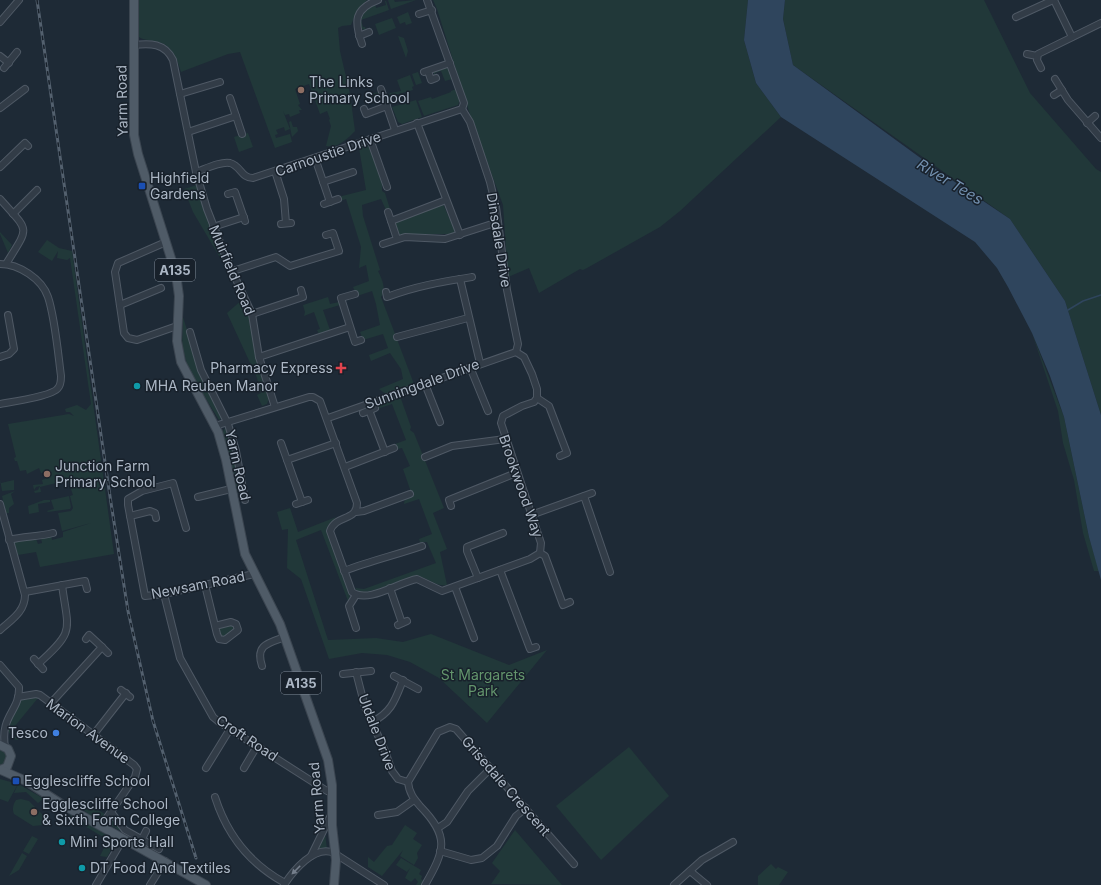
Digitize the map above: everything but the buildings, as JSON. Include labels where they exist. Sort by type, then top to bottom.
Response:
[{"type":"main road","name":"Yarm Road","points":[[134,0],[134,135],[138,154],[166,242],[178,287],[177,326],[178,345],[182,365],[215,426],[225,456],[242,543],[254,574],[275,612],[285,637],[327,756],[332,792],[331,815],[336,854],[334,885]]},
{"type":"main road","points":[[0,770],[7,766],[10,761],[10,753],[2,746]]},
{"type":"main road","points":[[10,761],[26,781]]},
{"type":"main road","points":[[0,770],[26,781],[101,826],[206,885]]},
{"type":"street","points":[[0,22],[19,0]]},
{"type":"street","points":[[362,44],[357,25],[360,12],[368,4],[378,0]]},
{"type":"street","points":[[427,0],[432,10],[464,103],[462,109]]},
{"type":"street","points":[[1016,17],[1054,0],[1072,37]]},
{"type":"street","points":[[419,14],[432,10]]},
{"type":"street","points":[[1037,56],[1038,54],[1101,23]]},
{"type":"street","points":[[359,36],[369,32]]},
{"type":"street","name":"Muirfield Road","points":[[134,45],[156,44],[167,51],[173,60],[196,172],[213,227],[252,314],[259,356],[275,407]]},
{"type":"street","points":[[0,56],[6,66],[17,52]]},
{"type":"street","points":[[1026,54],[1037,56]]},
{"type":"street","points":[[1037,56],[1041,68]]},
{"type":"street","points":[[436,78],[431,80],[426,72],[450,63]]},
{"type":"street","points":[[1055,79],[1087,123],[1101,138]]},
{"type":"street","points":[[180,94],[220,82]]},
{"type":"street","points":[[0,108],[27,90],[20,83]]},
{"type":"street","points":[[1054,95],[1062,90]]},
{"type":"street","points":[[390,91],[382,91],[395,130]]},
{"type":"street","points":[[230,98],[242,134]]},
{"type":"street","points":[[364,109],[366,114],[387,106]]},
{"type":"street","name":"Carnoustie Drive","points":[[196,172],[227,163],[235,166],[243,175],[250,178],[462,109]]},
{"type":"street","name":"Dinsdale Drive","points":[[462,109],[470,122],[490,182],[498,222],[508,297],[518,344],[516,352]]},
{"type":"street","points":[[188,132],[236,116]]},
{"type":"street","points":[[1087,123],[1095,116]]},
{"type":"street","points":[[417,123],[460,235]]},
{"type":"street","points":[[370,139],[387,187]]},
{"type":"street","points":[[0,167],[27,143]]},
{"type":"street","points":[[315,158],[323,182],[327,203],[338,199]]},
{"type":"street","points":[[275,171],[284,199],[286,224]]},
{"type":"street","points":[[323,182],[353,172]]},
{"type":"street","points":[[13,214],[37,190]]},
{"type":"street","points":[[213,227],[245,219],[235,192],[228,194]]},
{"type":"street","points":[[0,200],[24,227],[25,232],[3,264],[16,268],[33,277],[40,283],[48,297],[61,383],[55,391],[0,404]]},
{"type":"street","points":[[391,221],[446,200]]},
{"type":"street","points":[[388,212],[397,239]]},
{"type":"street","points":[[383,244],[397,239],[417,236],[445,239],[498,222]]},
{"type":"street","points":[[233,271],[276,257],[290,266],[339,251],[333,233],[326,235]]},
{"type":"street","points":[[166,242],[118,263],[115,272],[124,333],[128,338],[132,340],[141,339],[177,326]]},
{"type":"street","points":[[277,251],[279,258]]},
{"type":"street","points":[[386,292],[388,297],[413,288],[472,277]]},
{"type":"street","points":[[460,279],[468,318],[480,363]]},
{"type":"street","points":[[120,305],[161,288]]},
{"type":"street","points":[[252,314],[302,294],[306,304]]},
{"type":"street","points":[[355,294],[341,298],[355,342],[361,340]]},
{"type":"street","points":[[0,357],[9,354],[14,349],[7,315]]},
{"type":"street","points":[[402,338],[468,318]]},
{"type":"street","points":[[259,356],[350,327]]},
{"type":"street","points":[[190,332],[201,370],[227,421],[236,451],[243,497]]},
{"type":"street","points":[[516,352],[524,357],[537,389],[537,398],[549,406],[567,453],[560,456]]},
{"type":"street","name":"Sunningdale Drive","points":[[328,418],[480,363],[516,352]]},
{"type":"street","points":[[470,367],[488,411]]},
{"type":"street","points":[[425,384],[440,422]]},
{"type":"street","points":[[215,426],[227,421],[313,397],[321,402],[328,418],[358,503],[356,510]]},
{"type":"street","name":"Brookwood Way","points":[[537,398],[534,402],[522,406],[503,416],[501,424],[516,473],[541,543],[540,553]]},
{"type":"street","points":[[369,410],[385,452]]},
{"type":"street","points":[[425,457],[452,446],[505,439]]},
{"type":"street","points":[[281,443],[305,501],[296,504]]},
{"type":"street","points":[[287,460],[336,443]]},
{"type":"street","points":[[345,467],[394,448]]},
{"type":"street","points":[[451,506],[449,500],[516,473]]},
{"type":"street","points":[[156,518],[155,513],[150,511],[130,516],[127,502],[129,498],[142,491],[173,483],[186,528]]},
{"type":"street","points":[[198,497],[231,489]]},
{"type":"street","points":[[531,515],[592,493]]},
{"type":"street","points":[[410,494],[364,511],[356,510],[337,521],[332,526],[330,531],[352,592],[356,595],[366,597],[417,580],[442,591],[500,570],[540,553],[545,556],[563,605],[570,602]]},
{"type":"street","points":[[584,496],[607,569]]},
{"type":"street","points":[[0,504],[3,527],[9,540],[25,592],[24,606],[21,611],[0,630]]},
{"type":"street","name":"Newsam Road","points":[[130,516],[144,594],[148,596],[164,594],[254,574]]},
{"type":"street","points":[[9,540],[23,536],[39,539],[53,533]]},
{"type":"street","points":[[478,578],[465,548],[468,545],[495,538],[503,533]]},
{"type":"street","points":[[344,571],[373,560],[395,556],[422,546]]},
{"type":"street","points":[[500,570],[530,649],[536,647]]},
{"type":"street","points":[[25,592],[85,581],[87,589]]},
{"type":"street","points":[[38,664],[59,645],[66,635],[69,624],[62,585]]},
{"type":"street","points":[[205,585],[215,626]]},
{"type":"street","points":[[455,587],[469,632],[474,638]]},
{"type":"street","points":[[390,588],[402,623]]},
{"type":"street","name":"Croft Road","points":[[164,594],[180,660],[213,717],[230,730],[332,792]]},
{"type":"street","points":[[355,628],[349,606],[356,595]]},
{"type":"street","points":[[87,635],[108,653]]},
{"type":"street","points":[[262,666],[260,657],[262,648],[270,642],[285,637]]},
{"type":"street","points":[[50,703],[102,647]]},
{"type":"street","points":[[0,665],[19,687],[18,697],[0,727],[2,746]]},
{"type":"street","points":[[343,674],[371,671]]},
{"type":"street","name":"Uldale Drive","points":[[356,672],[363,699],[393,774],[398,779],[408,782]]},
{"type":"street","points":[[394,676],[418,689]]},
{"type":"street","points":[[372,722],[387,714],[396,698],[403,680]]},
{"type":"street","name":"Marion Avenue","points":[[18,697],[38,694],[131,761],[137,769],[135,777],[101,826]]},
{"type":"street","points":[[94,734],[126,694]]},
{"type":"street","name":"Grisedale Crescent","points":[[408,782],[438,732],[450,727],[456,730],[491,768],[574,864]]},
{"type":"street","points":[[206,768],[230,730]]},
{"type":"street","points":[[244,768],[257,746]]},
{"type":"street","points":[[438,828],[447,822],[468,791],[491,768]]},
{"type":"street","points":[[408,782],[409,790],[414,800],[438,828],[441,841],[435,868],[425,885]]},
{"type":"street","points":[[215,797],[227,828],[239,844],[261,868],[285,884],[311,856],[331,815]]},
{"type":"street","points":[[378,815],[399,810],[414,800]]},
{"type":"street","points":[[440,851],[471,860],[482,858],[497,846],[516,816],[526,808]]},
{"type":"street","points":[[111,812],[125,830],[159,849]]},
{"type":"street","points":[[142,840],[146,831]]},
{"type":"street","points":[[96,885],[123,838]]},
{"type":"street","points":[[674,885],[709,855],[733,842]]},
{"type":"street","points":[[311,856],[326,851],[336,854],[384,885]]},
{"type":"street","points":[[150,885],[165,861]]},
{"type":"street","points":[[690,871],[707,885]]},
{"type":"green space","points":[[139,0],[367,0],[357,10],[351,25],[338,28],[340,51],[350,94],[355,131],[346,140],[339,144],[335,146],[326,146],[331,126],[330,119],[327,111],[320,114],[309,84],[295,89],[300,104],[298,105],[302,110],[299,110],[300,113],[290,117],[289,114],[285,115],[283,111],[290,129],[285,131],[284,127],[276,130],[278,134],[275,135],[276,138],[290,134],[292,142],[275,148],[240,52],[228,54],[181,72],[175,56],[169,48],[160,43],[139,37]]},
{"type":"green space","points":[[388,0],[394,0],[395,2],[416,0],[391,9]]},
{"type":"green space","points":[[433,0],[748,0],[744,40],[756,83],[781,117],[680,211],[660,227],[587,268],[583,270],[580,269],[539,293],[529,268],[508,277],[503,205],[472,121]]},
{"type":"green space","points":[[785,0],[984,0],[1030,93],[1096,169],[1101,172],[1101,415],[1065,301],[1010,219],[793,65],[783,19]]},
{"type":"green space","points":[[386,1],[389,10],[361,20],[363,14],[368,8],[375,4],[376,8],[386,5]]},
{"type":"green space","points":[[408,12],[412,23],[406,25],[405,22],[400,24],[397,17]]},
{"type":"green space","points":[[392,18],[396,28],[379,35],[375,24]]},
{"type":"green space","points":[[361,20],[363,27],[365,27],[366,30],[361,29]]},
{"type":"green space","points":[[398,36],[404,38],[408,51],[406,58]]},
{"type":"green space","points":[[446,68],[449,69],[452,79],[445,81],[441,71],[435,73],[436,76],[434,77],[434,72]]},
{"type":"green space","points":[[418,72],[422,83],[416,85],[412,74]]},
{"type":"green space","points":[[410,75],[414,86],[412,87],[413,90],[388,97],[390,93],[401,91],[397,80]]},
{"type":"green space","points":[[456,89],[460,99],[458,105],[424,116],[418,101],[431,97],[432,99]]},
{"type":"green space","points":[[379,92],[380,96],[368,100],[367,98],[370,94]]},
{"type":"green space","points":[[416,100],[422,117],[402,124],[398,122],[392,107]]},
{"type":"green space","points":[[291,121],[293,127],[297,127],[298,131],[292,137],[289,122]]},
{"type":"green space","points":[[248,133],[253,147],[239,152],[234,137]]},
{"type":"green space","points":[[366,145],[371,148],[382,184],[382,191],[385,193],[390,209],[386,210],[381,199],[362,205],[363,216],[384,288],[381,297],[414,384],[387,395],[379,389],[403,379],[401,369],[390,353],[371,361],[369,355],[388,348],[383,334],[363,340],[360,332],[380,325],[372,291],[357,296],[353,287],[369,281],[366,265],[359,268],[361,247],[346,199],[340,201],[338,197],[366,190],[359,148]]},
{"type":"green space","points":[[197,185],[212,231],[235,283],[193,212],[184,189]]},
{"type":"green space","points":[[443,204],[455,231],[453,234],[398,234],[394,225],[397,220]]},
{"type":"green space","points":[[0,232],[12,245],[8,253],[0,234]]},
{"type":"green space","points":[[47,240],[59,248],[72,251],[114,554],[40,567],[36,552],[18,555],[14,541],[36,539],[38,544],[42,543],[41,538],[51,535],[52,540],[63,537],[63,532],[91,523],[62,531],[58,513],[71,511],[73,508],[70,496],[73,495],[68,480],[40,487],[41,492],[35,493],[34,491],[38,490],[40,486],[36,487],[34,490],[33,485],[43,484],[42,480],[45,479],[43,473],[41,473],[39,468],[27,474],[26,470],[20,471],[17,461],[15,461],[14,458],[16,457],[8,424],[69,414],[74,416],[70,412],[66,412],[65,409],[77,405],[86,410],[91,404],[70,258],[67,260],[57,258],[58,251],[52,261],[38,252]]},
{"type":"green space","points":[[328,297],[330,304],[339,302],[340,305],[323,310],[330,330],[319,334],[317,330],[320,329],[314,312],[304,316],[305,312],[303,305]]},
{"type":"green space","points":[[243,299],[252,322],[269,398],[267,404],[262,406],[257,395],[261,393],[257,378],[227,313]]},
{"type":"green space","points":[[183,317],[198,365],[222,417],[219,420],[189,371],[182,347]]},
{"type":"green space","points":[[1032,333],[1064,417],[1089,537],[1099,571],[1094,571],[1083,533],[1074,480],[1063,443],[1058,411]]},
{"type":"green space","points":[[400,396],[411,427],[410,430],[414,433],[444,508],[433,513],[447,549],[440,552],[447,585],[439,585],[423,578],[415,577],[373,590],[358,592],[355,588],[364,589],[436,563],[427,542],[420,542],[419,539],[432,534],[419,499],[404,504],[405,498],[412,495],[403,469],[410,466],[402,448],[397,449],[395,444],[406,440],[392,404],[377,409],[376,405]]},
{"type":"green space","points":[[225,428],[235,452],[241,492],[237,494],[222,433]]},
{"type":"green space","points":[[0,479],[1,483],[14,480],[14,490],[2,491]]},
{"type":"green space","points":[[15,491],[11,494],[14,504],[9,508],[9,513],[6,513],[2,496]]},
{"type":"green space","points":[[69,496],[70,509],[47,511],[54,509],[51,500]]},
{"type":"green space","points":[[44,500],[50,500],[50,502],[38,504],[39,512],[29,514],[28,506]]},
{"type":"green space","name":"St Margarets Park","points":[[290,508],[298,532],[336,517],[330,525],[327,533],[350,596],[348,601],[321,530],[296,540],[328,640],[376,638],[403,642],[431,634],[509,665],[547,650],[487,723],[439,678],[410,662],[387,655],[362,653],[329,659],[301,579],[287,568],[288,529],[282,530],[277,512]]},
{"type":"green space","points":[[228,625],[235,626],[236,628],[222,639],[218,630],[219,627]]},
{"type":"green space","points":[[37,696],[38,698],[10,732],[19,740],[17,740],[12,737],[7,729],[20,699]]},
{"type":"green space","points":[[629,747],[669,796],[601,860],[556,806]]},
{"type":"green space","points":[[0,748],[5,751],[7,756],[5,763],[0,766]]},
{"type":"green space","points":[[0,779],[18,784],[8,802],[0,799]]},
{"type":"green space","points":[[18,784],[48,801],[47,803],[42,800],[38,803],[26,792],[14,793]]},
{"type":"green space","points":[[21,799],[29,801],[44,816],[42,819],[43,825],[33,826],[14,814],[14,804],[16,800]]},
{"type":"green space","points":[[81,800],[105,814],[102,818],[95,818],[77,804]]},
{"type":"green space","points":[[73,815],[111,837],[114,845],[107,857],[100,856],[108,840],[68,816]]},
{"type":"green space","points":[[111,817],[158,850],[157,851],[108,824]]},
{"type":"green space","points":[[405,825],[417,833],[413,839],[422,845],[417,853],[418,858],[414,865],[400,856],[403,850],[382,876],[368,867],[368,857],[374,862],[387,846],[392,845]]},
{"type":"green space","points":[[515,830],[562,885],[491,884],[500,871],[492,863]]},
{"type":"green space","points":[[325,833],[327,849],[316,850]]},
{"type":"green space","points":[[32,836],[38,839],[29,854],[23,851]]},
{"type":"green space","points":[[22,853],[27,856],[19,870],[9,876]]},
{"type":"green space","points":[[401,858],[421,870],[419,874],[422,876],[421,879],[424,881],[421,885],[416,885],[418,882],[415,878],[411,882],[405,878],[410,868],[407,872],[396,865]]},
{"type":"green space","points":[[771,864],[776,869],[778,867],[788,872],[779,885],[758,885],[758,876]]},
{"type":"water","name":"River Tees","points":[[748,0],[785,0],[783,19],[793,65],[937,170],[1010,219],[1065,301],[1101,415],[1101,580],[1089,537],[1064,417],[1050,376],[1032,333],[997,268],[975,242],[781,117],[756,83],[744,40]]},
{"type":"waterway","points":[[1068,310],[1083,301],[1101,295]]},
{"type":"railway","points":[[37,0],[128,611],[153,721],[196,858]]},
{"type":"place","name":"The Links Primary School","points":[[301,90]]},
{"type":"place","name":"Highfield Gardens","points":[[142,186]]},
{"type":"place","name":"Pharmacy Express","points":[[341,368]]},
{"type":"place","name":"MHA Reuben Manor","points":[[137,386]]},
{"type":"place","name":"Junction Farm Primary School","points":[[47,474]]},
{"type":"place","name":"Tesco","points":[[56,733]]},
{"type":"place","name":"Egglescliffe School","points":[[16,781]]},
{"type":"place","name":"Egglescliffe School & Sixth Form College","points":[[34,812]]},
{"type":"place","name":"Mini Sports Hall","points":[[62,842]]},
{"type":"place","name":"DT Food And Textiles","points":[[82,868]]}]
